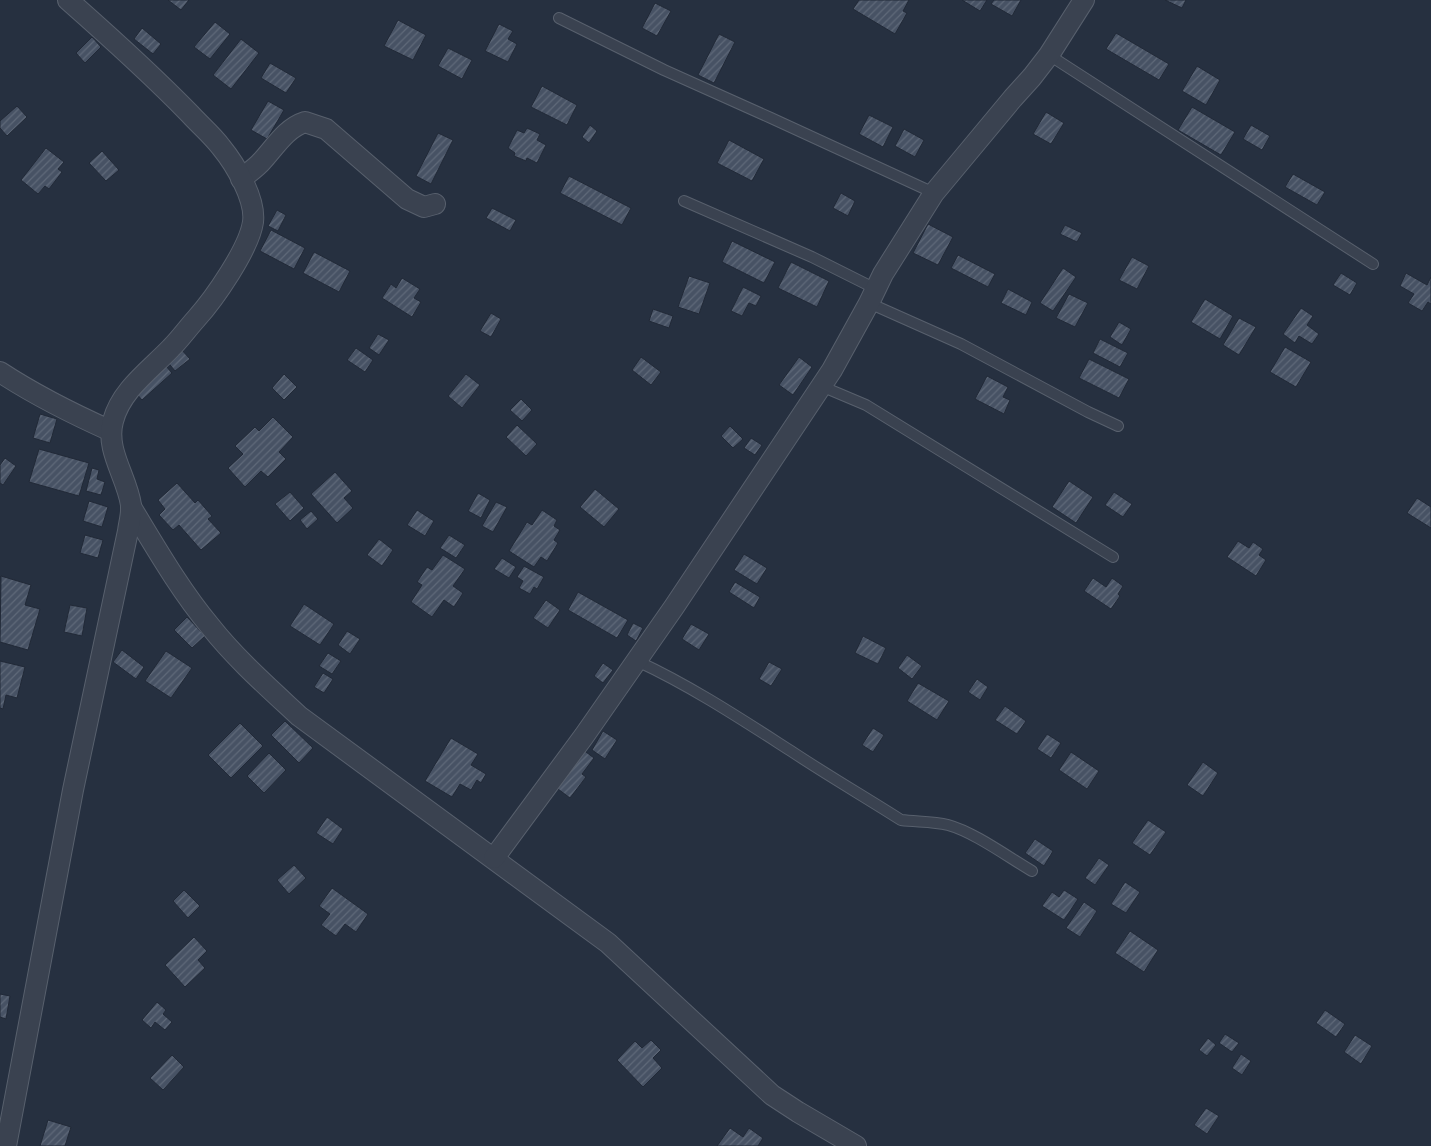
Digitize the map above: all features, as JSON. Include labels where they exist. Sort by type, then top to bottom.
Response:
[{"type":"street","points":[[68,0],[165,88],[222,147],[241,179],[252,206],[253,222],[233,267],[200,315],[172,347],[140,378],[121,401],[112,421],[113,452],[121,471],[131,507],[166,565],[210,627],[267,686],[300,716],[608,942],[772,1095],[856,1146]]},
{"type":"street","points":[[494,858],[674,607],[832,370],[883,274],[934,193],[1032,77],[1049,55],[1084,0]]},
{"type":"street","points":[[241,179],[258,165],[294,127],[305,122],[326,129],[407,199],[424,207],[435,204]]},
{"type":"street","points":[[0,372],[71,413],[112,431]]},
{"type":"street","points":[[6,1146],[73,790],[124,549],[131,507]]},
{"type":"lane","points":[[559,18],[664,70],[934,193]]},
{"type":"lane","points":[[1049,55],[1373,264]]},
{"type":"lane","points":[[684,201],[812,257],[873,296],[1088,412],[1118,426]]},
{"type":"lane","points":[[821,386],[866,405],[1113,557]]},
{"type":"lane","points":[[637,660],[669,675],[737,715],[792,752],[901,820],[930,822],[950,826],[976,838],[1032,871]]},
{"type":"building","points":[[168,0],[189,0],[181,10]]},
{"type":"building","points":[[859,0],[909,0],[903,11],[907,13],[895,34],[853,9]]},
{"type":"building","points":[[962,0],[987,0],[980,11]]},
{"type":"building","points":[[994,0],[1021,0],[1012,16],[991,4]]},
{"type":"building","points":[[1165,0],[1186,0],[1182,8]]},
{"type":"building","points":[[655,3],[671,11],[657,36],[642,28]]},
{"type":"building","points":[[398,20],[426,35],[413,60],[384,46]]},
{"type":"building","points":[[215,22],[230,34],[210,59],[194,47]]},
{"type":"building","points":[[499,24],[513,31],[508,39],[517,44],[508,62],[485,51]]},
{"type":"building","points":[[142,28],[161,44],[153,54],[134,39]]},
{"type":"building","points":[[1116,33],[1169,64],[1159,80],[1106,49]]},
{"type":"building","points":[[719,34],[735,42],[714,83],[698,75]]},
{"type":"building","points":[[92,37],[101,47],[85,63],[76,53]]},
{"type":"building","points":[[241,39],[259,53],[231,89],[213,75]]},
{"type":"building","points":[[448,48],[472,60],[462,79],[438,66]]},
{"type":"building","points":[[270,63],[296,78],[286,93],[261,78]]},
{"type":"building","points":[[1197,66],[1220,80],[1206,105],[1182,91]]},
{"type":"building","points":[[542,86],[577,105],[567,125],[531,107]]},
{"type":"building","points":[[268,101],[284,110],[267,139],[251,130]]},
{"type":"building","points":[[17,106],[27,117],[7,136],[0,128],[0,121]]},
{"type":"building","points":[[1192,107],[1235,132],[1221,155],[1178,130]]},
{"type":"building","points":[[1046,112],[1064,123],[1051,144],[1033,134]]},
{"type":"building","points":[[869,115],[893,127],[883,147],[859,134]]},
{"type":"building","points":[[590,125],[597,131],[589,143],[582,137]]},
{"type":"building","points":[[1251,125],[1270,136],[1262,150],[1243,139]]},
{"type":"building","points":[[527,128],[540,134],[537,140],[546,145],[537,163],[527,158],[526,161],[514,156],[515,153],[508,148],[517,130],[524,133]]},
{"type":"building","points":[[904,129],[924,140],[915,157],[895,146]]},
{"type":"building","points":[[438,133],[453,140],[431,184],[416,176]]},
{"type":"building","points":[[729,140],[764,159],[752,181],[717,163]]},
{"type":"building","points":[[46,148],[64,162],[58,169],[62,172],[49,189],[45,186],[38,194],[21,180]]},
{"type":"building","points":[[102,151],[119,170],[106,181],[89,163]]},
{"type":"building","points":[[1293,174],[1325,192],[1317,205],[1285,187]]},
{"type":"building","points":[[569,176],[631,208],[622,225],[560,193]]},
{"type":"building","points":[[841,193],[855,201],[848,216],[833,208]]},
{"type":"building","points":[[492,208],[516,220],[510,231],[486,218]]},
{"type":"building","points":[[277,210],[286,215],[278,231],[268,226]]},
{"type":"building","points":[[928,224],[953,237],[938,265],[913,253]]},
{"type":"building","points":[[1065,225],[1082,233],[1077,242],[1060,234]]},
{"type":"building","points":[[271,230],[305,248],[294,269],[260,251]]},
{"type":"building","points":[[732,241],[775,262],[764,283],[722,262]]},
{"type":"building","points":[[314,252],[350,271],[339,292],[303,273]]},
{"type":"building","points":[[958,255],[995,274],[988,287],[951,268]]},
{"type":"building","points":[[1132,257],[1149,266],[1137,289],[1119,280]]},
{"type":"building","points":[[791,262],[829,281],[817,307],[778,288]]},
{"type":"building","points":[[1063,268],[1076,277],[1053,311],[1040,303]]},
{"type":"building","points":[[1341,273],[1357,283],[1350,295],[1333,285]]},
{"type":"building","points":[[1406,273],[1427,285],[1431,277],[1431,304],[1428,302],[1422,311],[1408,303],[1414,294],[1400,286]]},
{"type":"building","points":[[689,276],[710,283],[699,314],[678,307]]},
{"type":"building","points":[[402,278],[420,289],[414,298],[421,302],[412,317],[382,298],[391,284],[396,288]]},
{"type":"building","points":[[743,287],[761,296],[756,306],[749,303],[742,316],[731,311]]},
{"type":"building","points":[[1008,289],[1032,302],[1026,315],[1001,303]]},
{"type":"building","points":[[1069,294],[1088,303],[1075,327],[1056,318]]},
{"type":"building","points":[[1205,299],[1233,316],[1220,339],[1191,322]]},
{"type":"building","points":[[1301,308],[1313,316],[1307,325],[1319,334],[1312,344],[1299,336],[1295,343],[1283,334]]},
{"type":"building","points":[[653,309],[673,316],[669,328],[649,321]]},
{"type":"building","points":[[491,313],[501,319],[491,337],[480,331]]},
{"type":"building","points":[[1239,318],[1256,327],[1239,355],[1223,345]]},
{"type":"building","points":[[1119,322],[1131,329],[1122,345],[1110,337]]},
{"type":"building","points":[[378,334],[389,340],[379,355],[369,348]]},
{"type":"building","points":[[1100,339],[1128,353],[1120,367],[1093,353]]},
{"type":"building","points":[[1285,347],[1311,362],[1296,387],[1270,372]]},
{"type":"building","points":[[180,348],[190,359],[175,371],[166,360]]},
{"type":"building","points":[[356,348],[373,360],[365,372],[347,360]]},
{"type":"building","points":[[641,357],[661,372],[651,385],[632,370]]},
{"type":"building","points":[[799,357],[812,367],[793,395],[779,385]]},
{"type":"building","points":[[1089,359],[1129,379],[1119,398],[1079,378]]},
{"type":"building","points":[[165,365],[172,373],[142,400],[135,392]]},
{"type":"building","points":[[284,374],[297,387],[284,400],[272,388]]},
{"type":"building","points":[[466,374],[480,385],[462,408],[448,396]]},
{"type":"building","points":[[987,376],[1008,387],[1003,397],[1010,400],[1004,414],[975,399]]},
{"type":"building","points":[[521,399],[532,410],[522,421],[510,410]]},
{"type":"building","points":[[40,414],[57,419],[50,443],[33,438]]},
{"type":"building","points":[[273,417],[293,437],[279,452],[286,459],[268,477],[261,471],[245,487],[228,468],[243,454],[235,446],[255,427],[259,431]]},
{"type":"building","points":[[517,425],[537,444],[526,456],[506,437]]},
{"type":"building","points":[[730,426],[743,439],[733,448],[721,436]]},
{"type":"building","points":[[751,438],[762,445],[755,455],[744,448]]},
{"type":"building","points":[[39,449],[89,463],[79,496],[29,482]]},
{"type":"building","points":[[5,458],[16,466],[3,485],[0,483],[0,465]]},
{"type":"building","points":[[92,468],[99,470],[97,479],[105,482],[101,495],[86,491]]},
{"type":"building","points":[[335,472],[352,491],[344,498],[353,508],[337,523],[311,494]]},
{"type":"building","points":[[1069,481],[1093,497],[1076,523],[1052,507]]},
{"type":"building","points":[[177,483],[195,503],[198,500],[212,516],[208,519],[221,533],[201,550],[179,525],[173,530],[159,515],[165,509],[158,500]]},
{"type":"building","points":[[595,489],[619,509],[604,527],[580,507]]},
{"type":"building","points":[[290,492],[304,508],[290,521],[275,504]]},
{"type":"building","points":[[1114,492],[1132,504],[1123,517],[1105,505]]},
{"type":"building","points":[[478,493],[490,500],[481,518],[468,511]]},
{"type":"building","points":[[1417,498],[1431,507],[1431,528],[1407,513]]},
{"type":"building","points":[[89,501],[108,507],[102,527],[83,521]]},
{"type":"building","points":[[496,502],[507,507],[493,532],[482,526]]},
{"type":"building","points":[[417,510],[434,521],[425,536],[407,525]]},
{"type":"building","points":[[542,510],[557,520],[554,526],[560,530],[554,540],[558,543],[547,561],[541,557],[534,567],[509,551],[527,522],[532,525]]},
{"type":"building","points":[[311,511],[318,519],[307,529],[300,520]]},
{"type":"building","points":[[85,535],[103,540],[98,558],[80,553]]},
{"type":"building","points":[[449,535],[465,545],[456,558],[440,548]]},
{"type":"building","points":[[379,539],[393,550],[382,566],[367,555]]},
{"type":"building","points":[[1238,541],[1249,548],[1253,542],[1263,549],[1259,555],[1266,560],[1256,576],[1227,557]]},
{"type":"building","points":[[744,554],[767,568],[757,584],[734,570]]},
{"type":"building","points":[[443,555],[465,569],[453,586],[463,593],[454,607],[444,600],[432,617],[411,602],[422,585],[417,582],[427,567],[432,570]]},
{"type":"building","points":[[502,558],[516,567],[509,578],[494,569]]},
{"type":"building","points":[[524,566],[544,577],[537,589],[534,587],[530,594],[519,588],[523,581],[517,577]]},
{"type":"building","points":[[1,576],[31,585],[25,605],[40,609],[28,650],[0,642]]},
{"type":"building","points":[[1093,578],[1106,587],[1112,578],[1123,586],[1118,594],[1120,596],[1111,609],[1084,591]]},
{"type":"building","points":[[735,582],[760,597],[754,608],[729,592]]},
{"type":"building","points":[[578,592],[628,620],[617,638],[568,610]]},
{"type":"building","points":[[546,600],[560,610],[548,628],[533,618]]},
{"type":"building","points":[[304,604],[334,624],[320,645],[290,626]]},
{"type":"building","points":[[70,605],[87,608],[82,636],[64,632]]},
{"type":"building","points":[[187,617],[205,636],[192,648],[174,630]]},
{"type":"building","points":[[633,623],[643,628],[636,641],[627,635]]},
{"type":"building","points":[[691,624],[709,634],[699,650],[682,639]]},
{"type":"building","points":[[347,631],[360,639],[350,654],[338,645]]},
{"type":"building","points":[[863,636],[886,648],[878,664],[855,653]]},
{"type":"building","points":[[122,650],[144,667],[136,679],[113,662]]},
{"type":"building","points":[[166,651],[192,668],[171,698],[145,681]]},
{"type":"building","points":[[328,653],[341,661],[332,674],[319,666]]},
{"type":"building","points":[[907,655],[922,666],[912,679],[898,668]]},
{"type":"building","points":[[0,661],[25,667],[17,698],[6,695],[3,709],[0,708]]},
{"type":"building","points":[[769,662],[782,669],[771,686],[759,679]]},
{"type":"building","points":[[603,663],[613,670],[603,683],[594,676]]},
{"type":"building","points":[[323,673],[333,679],[324,693],[314,687]]},
{"type":"building","points":[[977,679],[988,687],[980,700],[968,692]]},
{"type":"building","points":[[918,683],[949,701],[937,720],[907,701]]},
{"type":"building","points":[[1005,706],[1026,721],[1017,734],[995,720]]},
{"type":"building","points":[[285,721],[313,748],[299,763],[271,735]]},
{"type":"building","points":[[240,723],[263,746],[231,778],[208,755]]},
{"type":"building","points":[[873,728],[884,735],[873,752],[862,745]]},
{"type":"building","points":[[603,731],[617,740],[605,759],[592,750]]},
{"type":"building","points":[[1047,734],[1061,743],[1051,758],[1037,749]]},
{"type":"building","points":[[451,738],[478,754],[471,765],[486,774],[481,783],[477,780],[471,790],[460,784],[452,797],[425,781]]},
{"type":"building","points":[[582,749],[594,758],[582,774],[586,777],[570,798],[554,786]]},
{"type":"building","points":[[1071,752],[1099,771],[1087,789],[1059,770]]},
{"type":"building","points":[[269,753],[286,770],[264,793],[247,776]]},
{"type":"building","points":[[1203,762],[1218,773],[1203,796],[1187,785]]},
{"type":"building","points":[[327,817],[343,829],[333,844],[316,833]]},
{"type":"building","points":[[1148,820],[1166,832],[1150,855],[1132,843]]},
{"type":"building","points":[[1035,839],[1053,851],[1044,866],[1025,853]]},
{"type":"building","points":[[1099,858],[1109,865],[1095,885],[1085,878]]},
{"type":"building","points":[[294,865],[306,878],[289,894],[277,880]]},
{"type":"building","points":[[1125,882],[1140,892],[1126,913],[1111,904]]},
{"type":"building","points":[[332,888],[368,914],[356,932],[345,924],[336,936],[321,925],[330,914],[319,906]]},
{"type":"building","points":[[184,890],[200,906],[188,918],[173,901]]},
{"type":"building","points":[[1064,890],[1078,899],[1064,920],[1042,906],[1052,892],[1059,897]]},
{"type":"building","points":[[1084,902],[1097,911],[1080,937],[1066,928]]},
{"type":"building","points":[[1130,931],[1158,950],[1144,972],[1115,953]]},
{"type":"building","points":[[194,937],[207,951],[198,960],[205,968],[185,987],[165,965]]},
{"type":"building","points":[[0,994],[10,996],[6,1019],[0,1017]]},
{"type":"building","points":[[157,1002],[166,1010],[163,1014],[172,1022],[165,1030],[155,1022],[151,1028],[142,1020]]},
{"type":"building","points":[[1325,1010],[1345,1024],[1336,1037],[1316,1023]]},
{"type":"building","points":[[1225,1034],[1239,1043],[1232,1052],[1219,1043]]},
{"type":"building","points":[[1355,1035],[1372,1046],[1361,1064],[1344,1052]]},
{"type":"building","points":[[1208,1038],[1216,1045],[1207,1056],[1199,1050]]},
{"type":"building","points":[[651,1040],[661,1050],[653,1058],[662,1068],[643,1087],[617,1060],[635,1041],[642,1048]]},
{"type":"building","points":[[1241,1054],[1251,1061],[1242,1075],[1232,1068]]},
{"type":"building","points":[[172,1055],[184,1067],[163,1090],[150,1078]]},
{"type":"building","points":[[1206,1108],[1219,1116],[1207,1134],[1194,1125]]},
{"type":"building","points":[[48,1120],[71,1127],[65,1146],[40,1146]]},
{"type":"building","points":[[730,1128],[743,1137],[749,1128],[763,1138],[758,1146],[717,1146]]}]
